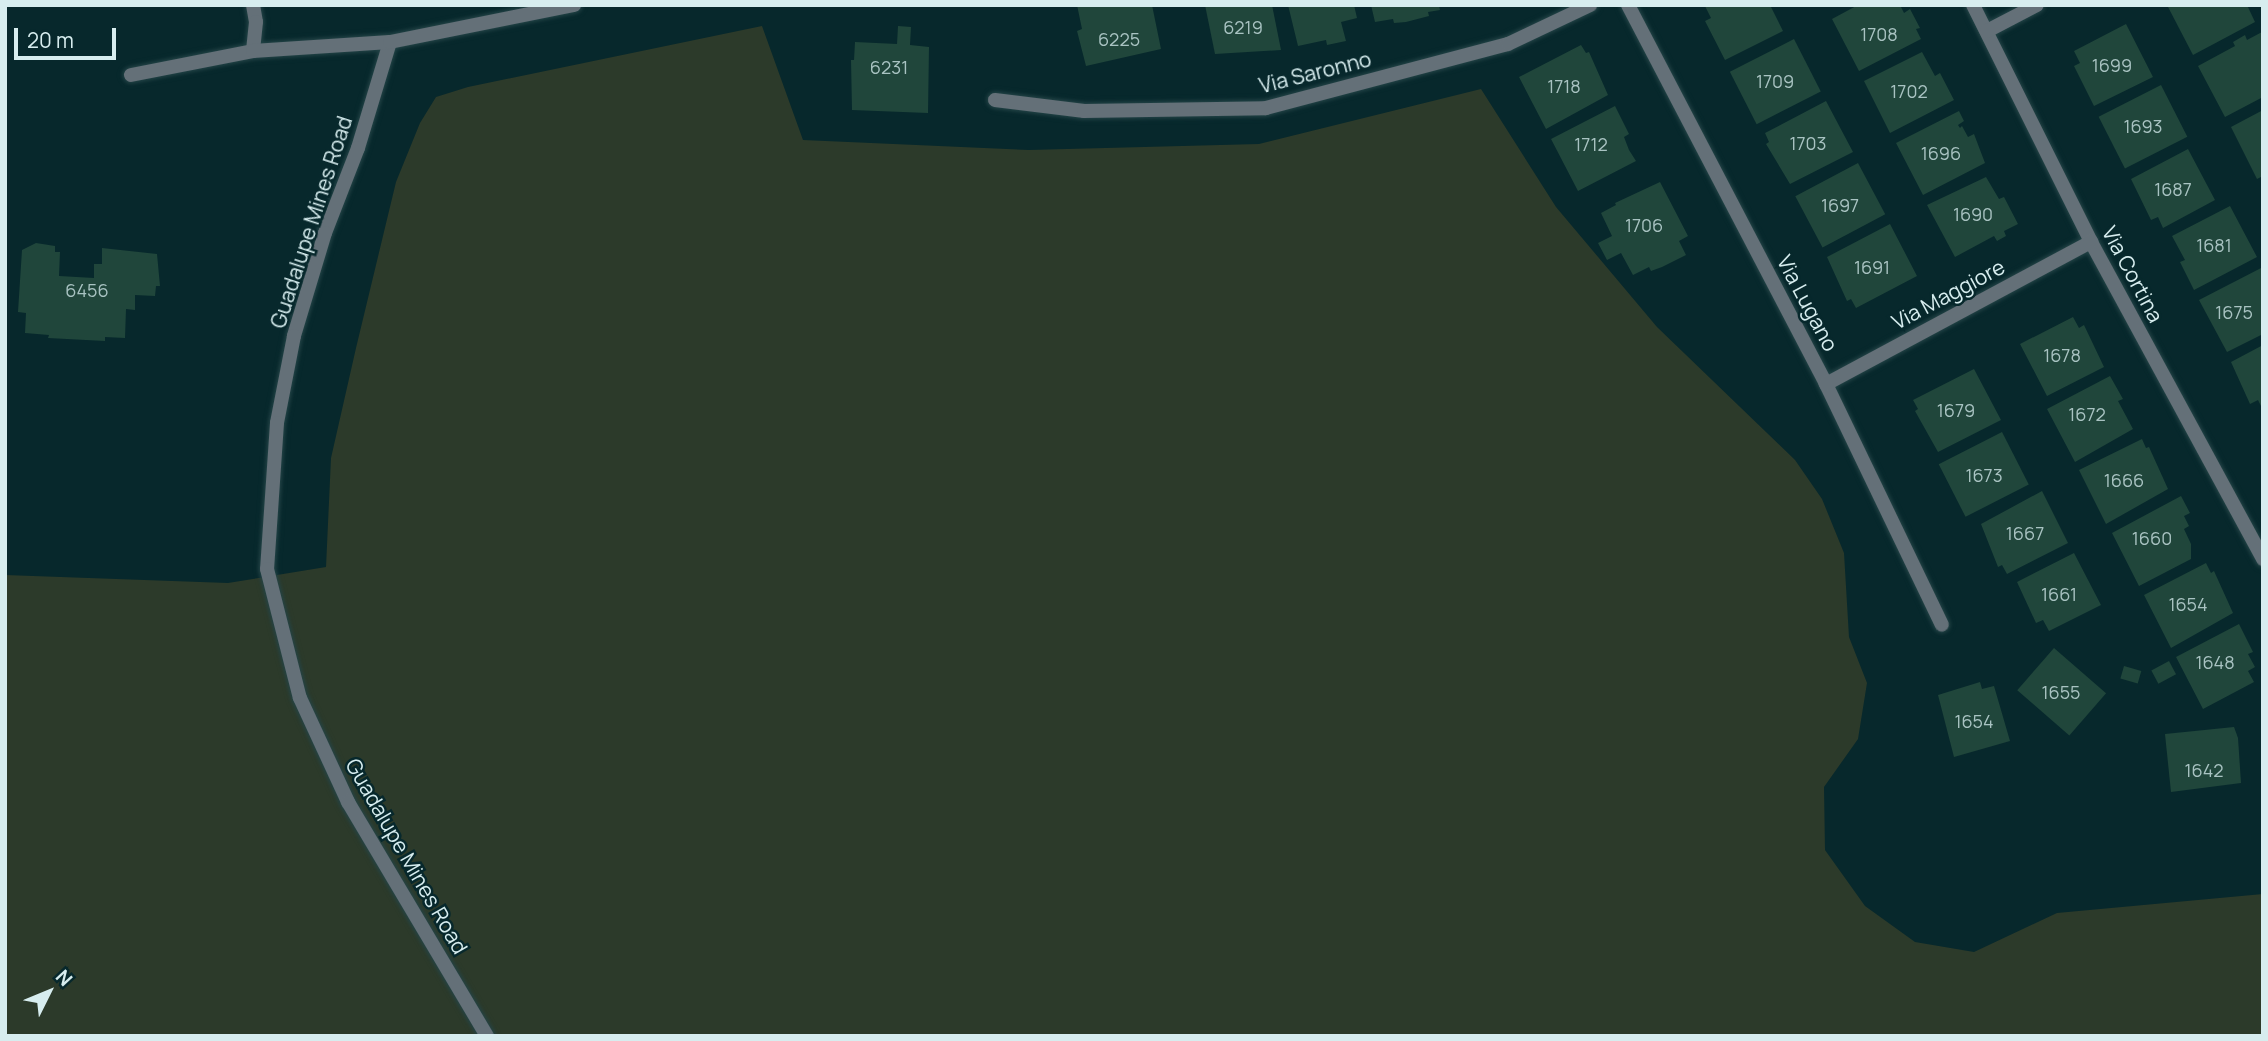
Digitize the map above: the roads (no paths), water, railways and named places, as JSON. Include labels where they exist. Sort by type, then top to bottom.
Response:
[{"type":"street","points":[[253,5],[256,22],[253,51]]},
{"type":"street","points":[[131,75],[253,51],[390,42],[574,5]]},
{"type":"street","name":"Via Saronno","points":[[995,100],[1084,111],[1266,108],[1508,44],[1590,5]]},
{"type":"street","name":"Via Lugano","points":[[1628,5],[1826,384],[1942,625]]},
{"type":"street","name":"Via Cortina","points":[[1973,5],[2091,242],[2263,559]]},
{"type":"street","points":[[1987,31],[2037,5]]},
{"type":"street","name":"Guadalupe Mines Road","points":[[390,42],[358,148],[325,233],[294,336],[277,423],[267,569],[300,698],[343,791],[487,1036]]},
{"type":"street","name":"Via Maggiore","points":[[1826,384],[2091,242]]}]
